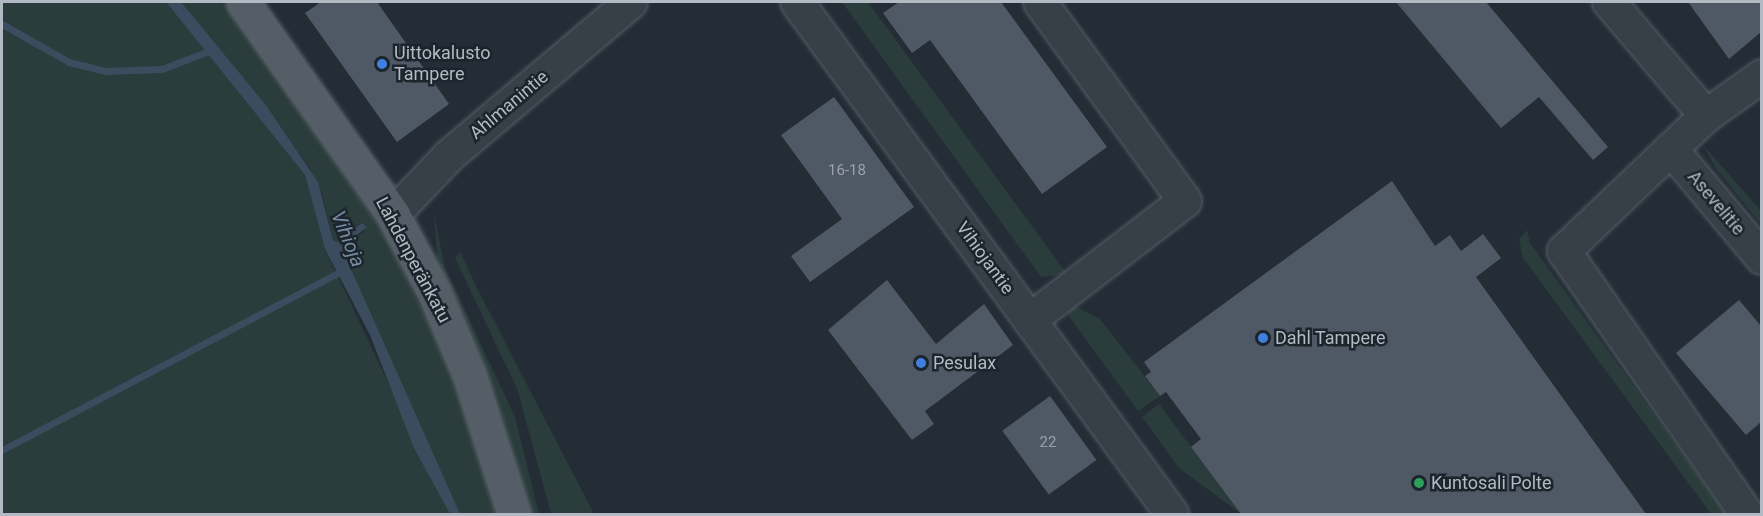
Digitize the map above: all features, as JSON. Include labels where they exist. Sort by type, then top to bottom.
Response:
[{"type":"main road","name":"Lahdenperänkatu","points":[[243,2],[393,215],[469,374],[514,514]]},
{"type":"street","name":"Ahlmanintie","points":[[393,215],[449,156],[631,2]]},
{"type":"street","name":"Vihiojantie","points":[[797,2],[1172,514]]},
{"type":"street","points":[[1030,320],[1185,201],[1040,2]]},
{"type":"street","points":[[1609,2],[1706,116]]},
{"type":"street","points":[[1747,514],[1564,251],[1706,116],[1761,74]]},
{"type":"street","name":"Asevelitie","points":[[1671,149],[1761,258]]},
{"type":"shaded area","points":[[2,2],[166,2],[305,175],[325,249],[450,514],[2,514]]},
{"type":"shaded area","points":[[181,2],[225,2],[385,235],[450,367],[496,514],[460,514],[428,450],[346,258],[347,243],[364,232],[360,225],[338,242],[333,240],[322,193],[309,167]]},
{"type":"shaded area","points":[[842,2],[868,2],[1067,274],[1041,277]]},
{"type":"shaded area","points":[[1703,145],[1761,211],[1761,224],[1715,167]]},
{"type":"shaded area","points":[[434,214],[445,268],[515,417],[539,514],[526,514],[496,405],[438,266]]},
{"type":"shaded area","points":[[1527,230],[1530,243],[1726,514],[1711,514],[1523,258],[1519,239]]},
{"type":"shaded area","points":[[460,252],[594,514],[551,514],[518,391],[455,258]]},
{"type":"shaded area","points":[[1073,305],[1100,319],[1160,396],[1138,411],[1068,315]]},
{"type":"shaded area","points":[[1159,404],[1241,514],[1179,468],[1142,417]]},
{"type":"water","name":"Vihioja","points":[[166,2],[181,2],[265,104],[318,182],[333,240],[338,242],[362,223],[367,227],[347,243],[346,258],[460,514],[450,514],[414,448],[370,335],[325,249],[305,175]]},
{"type":"building","points":[[321,2],[377,2],[449,104],[397,142],[305,13]]},
{"type":"building","points":[[899,2],[1001,2],[1107,147],[1042,194],[930,40],[912,53],[883,13]]},
{"type":"building","points":[[1396,2],[1486,2],[1608,147],[1593,160],[1539,97],[1501,128]]},
{"type":"building","points":[[1688,2],[1761,2],[1761,32],[1729,59]]},
{"type":"building","points":[[834,97],[914,207],[810,282],[791,256],[842,219],[781,135]]},
{"type":"building","points":[[1392,181],[1435,246],[1450,235],[1461,251],[1483,234],[1501,258],[1476,277],[1646,514],[1241,514],[1191,447],[1201,439],[1166,392],[1160,396],[1145,376],[1151,372],[1144,362]]},
{"type":"building","name":"Pesulax","points":[[887,280],[936,344],[984,304],[1013,345],[925,411],[934,424],[912,440],[828,330]]},
{"type":"building","points":[[1739,300],[1761,326],[1761,422],[1746,435],[1676,353]]},
{"type":"building","points":[[1050,396],[1096,460],[1049,495],[1002,431]]},
{"type":"waterway","points":[[2,24],[69,62],[105,71],[162,69],[209,51]]},
{"type":"waterway","name":"Vihioja","points":[[2,450],[344,270]]},
{"type":"place","name":"Uittokalusto Tampere","points":[[382,64]]},
{"type":"place","name":"Dahl Tampere","points":[[1263,338]]},
{"type":"place","name":"Pesulax","points":[[921,363]]},
{"type":"place","name":"Kuntosali Polte","points":[[1419,483]]}]
